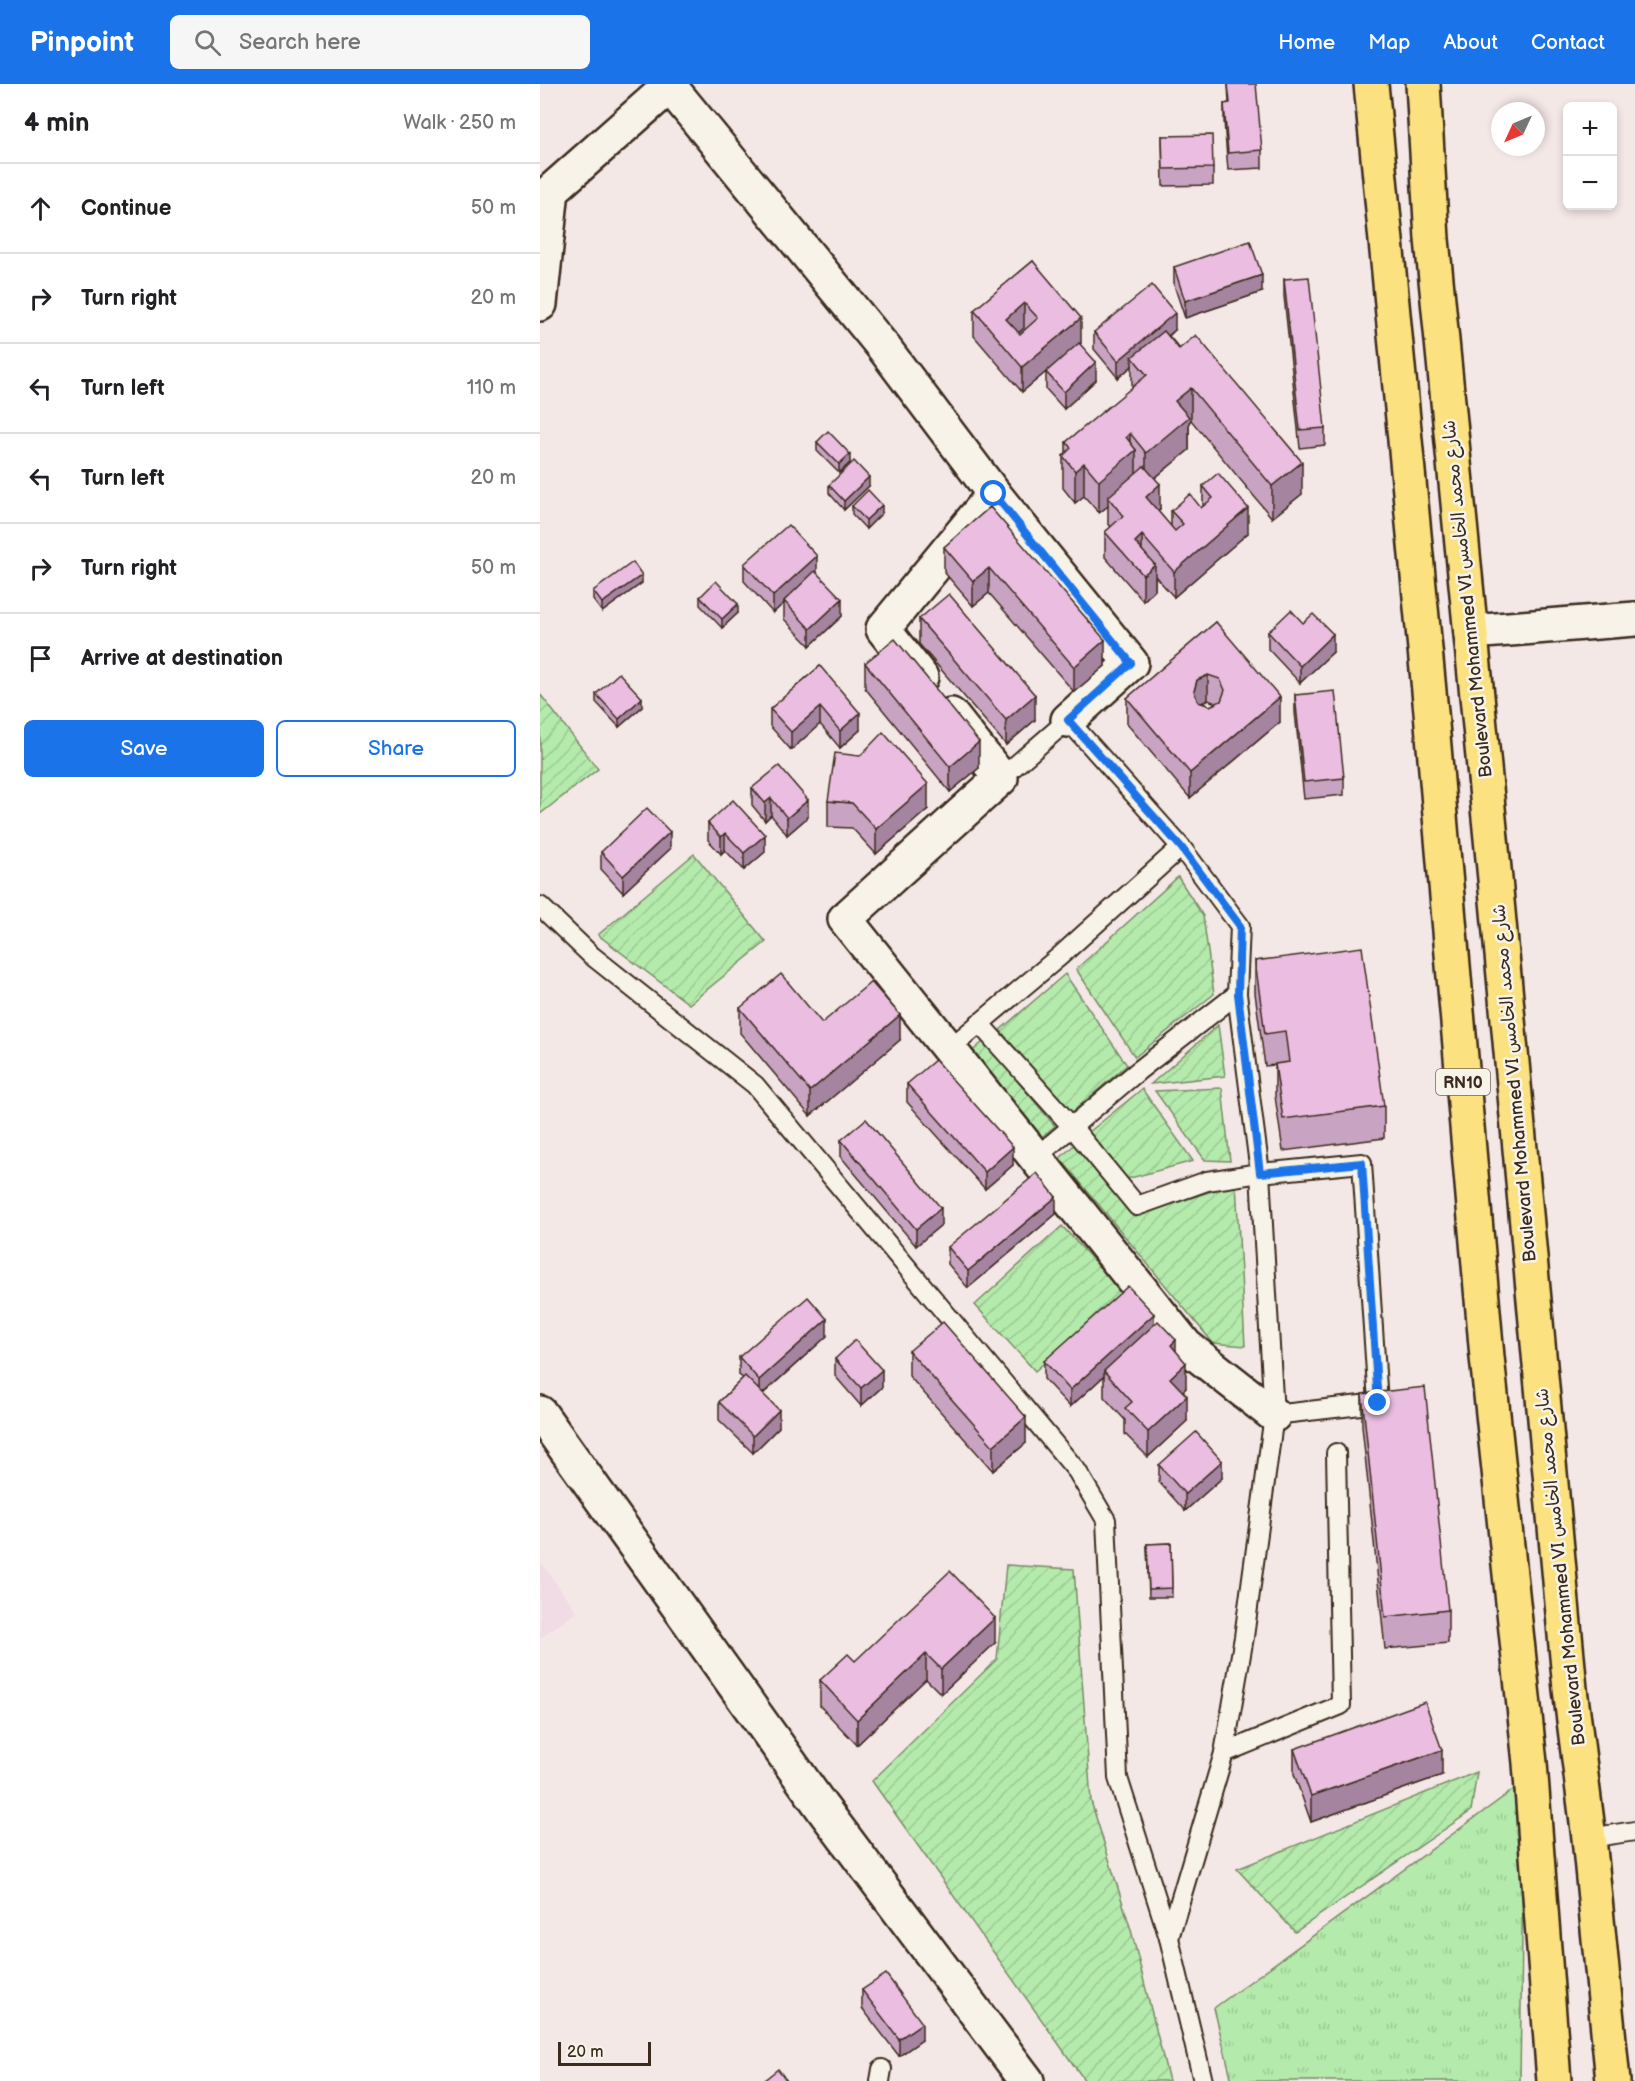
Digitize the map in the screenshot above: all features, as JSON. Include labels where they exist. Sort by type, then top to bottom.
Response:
[{"type":"main road","name":"RN10","points":[[1371,84],[1379,188],[1411,494],[1487,1357],[1530,1763],[1554,2081]]},
{"type":"main road","name":"Boulevard Mohammed VI شارع محمد الخامس","points":[[1423,84],[1432,239],[1570,1689],[1589,1838],[1613,2081]]},
{"type":"street","points":[[540,304],[552,190],[670,85],[884,348],[994,494],[1131,663],[1068,720]]},
{"type":"street","points":[[994,494],[883,629],[1001,778],[845,919],[1186,1346],[1274,1415]]},
{"type":"street","points":[[1471,632],[1635,619]]},
{"type":"street","points":[[540,1413],[823,1809],[1027,2081]]},
{"type":"lane","points":[[1001,778],[1068,720],[1181,847],[1240,926],[1238,994],[1260,1173],[1274,1415],[1244,1637],[1224,1753],[1169,1938]]},
{"type":"lane","points":[[949,1049],[1060,956],[1181,847]]},
{"type":"lane","points":[[540,906],[591,955],[755,1085],[1077,1471],[1106,1520],[1118,1778],[1169,1938],[1203,2081]]},
{"type":"lane","points":[[1035,1158],[1137,1071],[1238,994]]},
{"type":"lane","points":[[979,1023],[1137,1206],[1207,1181],[1260,1173],[1362,1163],[1378,1403],[1274,1415]]},
{"type":"lane","points":[[1224,1753],[1341,1706],[1336,1453]]},
{"type":"lane","points":[[1589,1838],[1635,1831]]},
{"type":"shaded area","points":[[540,1561],[577,1612],[540,1638]]},
{"type":"green space","points":[[540,694],[598,769],[540,814]]},
{"type":"green space","points":[[694,854],[766,942],[689,1004],[598,935]]},
{"type":"green space","points":[[1178,877],[1203,916],[1214,994],[1135,1057],[1076,969]]},
{"type":"green space","points":[[1065,974],[1127,1065],[1070,1114],[1000,1030]]},
{"type":"green space","points":[[1218,1025],[1225,1076],[1151,1084]]},
{"type":"green space","points":[[984,1041],[1055,1126],[1038,1140],[968,1055]]},
{"type":"green space","points":[[1222,1088],[1230,1161],[1205,1160],[1155,1091]]},
{"type":"green space","points":[[1142,1089],[1193,1161],[1127,1179],[1089,1132]]},
{"type":"green space","points":[[1074,1145],[1134,1217],[1236,1183],[1245,1346],[1213,1343],[1060,1158]]},
{"type":"green space","points":[[1062,1226],[1123,1293],[1035,1371],[975,1305]]},
{"type":"green space","points":[[1006,1565],[1074,1569],[1091,1801],[1131,1930],[1169,2081],[1085,2081],[872,1781],[997,1659]]},
{"type":"green space","points":[[1477,1772],[1471,1811],[1295,1932],[1237,1869]]},
{"type":"green space","points":[[1524,1782],[1520,2081],[1232,2081],[1214,2008]]},
{"type":"building","points":[[1228,84],[1256,84],[1262,150],[1228,153],[1224,104],[1230,103]]},
{"type":"building","points":[[1212,135],[1213,168],[1163,169],[1162,136]]},
{"type":"building","points":[[1250,241],[1262,275],[1185,301],[1174,267]]},
{"type":"building","points":[[1033,261],[1081,318],[1022,367],[974,310]],"holes":[[[1024,303],[1038,318],[1020,334],[1006,319]]]},
{"type":"building","points":[[1309,277],[1325,428],[1300,430],[1284,279]]},
{"type":"building","points":[[1152,285],[1175,313],[1118,361],[1094,332]]},
{"type":"building","points":[[1164,331],[1179,349],[1196,335],[1302,462],[1272,486],[1191,388],[1175,401],[1189,417],[1146,453],[1130,433],[1126,437],[1136,450],[1099,481],[1084,463],[1075,471],[1063,456],[1071,448],[1066,442],[1147,375],[1132,357]]},
{"type":"building","points":[[1079,343],[1096,362],[1064,392],[1046,372]]},
{"type":"building","points":[[828,431],[850,454],[839,464],[817,442]]},
{"type":"building","points":[[854,461],[869,477],[844,501],[829,485]]},
{"type":"building","points":[[1144,466],[1160,484],[1146,497],[1175,531],[1183,524],[1171,511],[1190,494],[1201,508],[1213,498],[1203,486],[1218,473],[1248,508],[1174,572],[1142,535],[1135,542],[1155,565],[1143,575],[1105,532],[1123,516],[1108,497]]},
{"type":"building","points":[[868,490],[882,505],[866,520],[852,506]]},
{"type":"building","points":[[990,507],[1105,640],[1074,667],[989,568],[973,581],[944,547]]},
{"type":"building","points":[[788,525],[817,556],[773,596],[744,564]]},
{"type":"building","points":[[633,562],[642,575],[602,603],[593,591]]},
{"type":"building","points":[[815,571],[842,599],[810,629],[784,601]]},
{"type":"building","points":[[716,581],[738,604],[722,619],[700,597]]},
{"type":"building","points":[[949,594],[1035,695],[1006,720],[919,619]]},
{"type":"building","points":[[1291,610],[1303,623],[1313,614],[1333,634],[1300,666],[1268,632]]},
{"type":"building","points":[[1216,622],[1280,697],[1190,773],[1127,698]],"holes":[[[1208,675],[1220,679],[1225,690],[1221,701],[1210,706],[1198,702],[1194,691],[1197,680]]]},
{"type":"building","points":[[895,639],[979,742],[950,767],[865,663]]},
{"type":"building","points":[[820,666],[860,713],[840,731],[820,707],[791,732],[770,709]]},
{"type":"building","points":[[619,673],[642,698],[619,719],[596,694]]},
{"type":"building","points":[[1335,691],[1344,778],[1304,782],[1295,695]]},
{"type":"building","points":[[883,732],[928,784],[876,829],[852,803],[828,801],[835,753],[860,756]]},
{"type":"building","points":[[779,766],[808,800],[787,818],[771,798],[765,803],[752,788]]},
{"type":"building","points":[[733,800],[765,835],[744,853],[725,833],[721,837],[708,823]]},
{"type":"building","points":[[647,808],[670,832],[623,876],[601,852]]},
{"type":"building","points":[[1362,947],[1384,1106],[1283,1119],[1275,1064],[1289,1062],[1285,1031],[1265,1034],[1255,961]]},
{"type":"building","points":[[781,974],[822,1023],[871,982],[900,1015],[810,1091],[740,1008]]},
{"type":"building","points":[[935,1060],[1013,1147],[985,1172],[907,1084]]},
{"type":"building","points":[[866,1119],[941,1208],[916,1229],[841,1140]]},
{"type":"building","points":[[1037,1173],[1056,1197],[968,1271],[948,1247]]},
{"type":"building","points":[[1128,1286],[1154,1314],[1070,1390],[1044,1361]]},
{"type":"building","points":[[808,1297],[827,1319],[759,1380],[739,1357]]},
{"type":"building","points":[[1158,1321],[1176,1340],[1171,1345],[1186,1363],[1170,1378],[1187,1396],[1148,1432],[1125,1408],[1132,1402],[1104,1371]]},
{"type":"building","points":[[943,1322],[1026,1417],[993,1446],[909,1351]]},
{"type":"building","points":[[855,1340],[882,1370],[861,1388],[835,1359]]},
{"type":"building","points":[[745,1376],[779,1410],[753,1436],[719,1402]]},
{"type":"building","points":[[1425,1387],[1448,1610],[1385,1617],[1362,1394]]},
{"type":"building","points":[[1196,1432],[1222,1461],[1185,1494],[1159,1465]]},
{"type":"building","points":[[1171,1543],[1172,1588],[1149,1589],[1147,1544]]},
{"type":"building","points":[[950,1571],[995,1618],[941,1669],[926,1654],[857,1720],[820,1680],[848,1654],[855,1661]]},
{"type":"building","points":[[1425,1702],[1442,1750],[1311,1796],[1294,1749]]},
{"type":"building","points":[[886,1974],[922,2023],[899,2039],[862,1990]]},
{"type":"building","points":[[778,2069],[787,2081],[763,2081]]},
{"type":"route","points":[[994,494],[1131,663],[1068,720],[1181,847],[1240,926],[1238,994],[1260,1173],[1362,1163],[1378,1403]]}]
